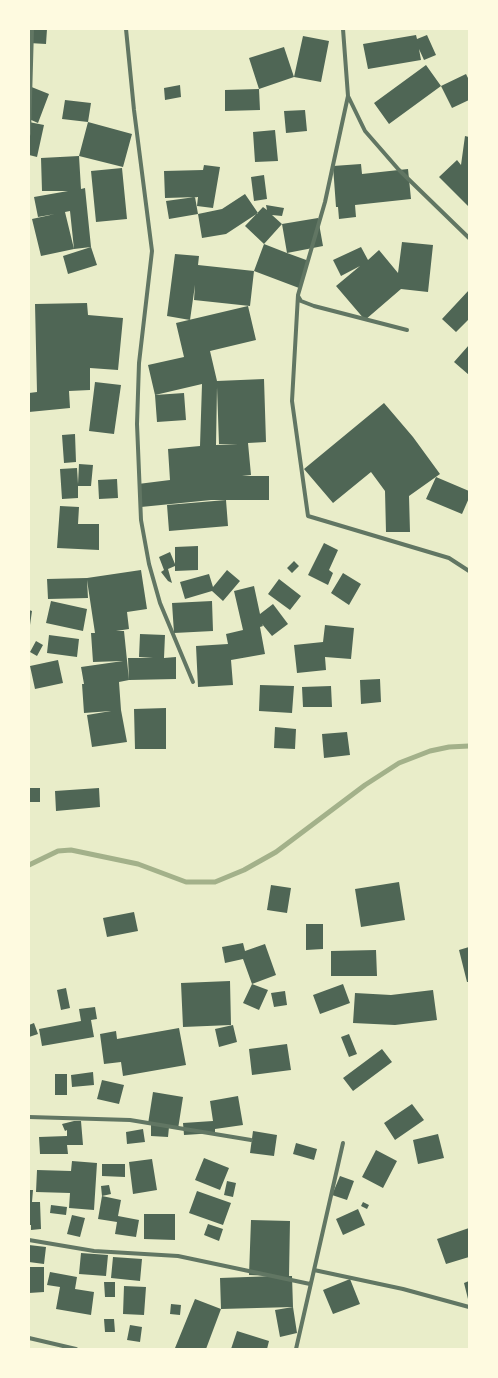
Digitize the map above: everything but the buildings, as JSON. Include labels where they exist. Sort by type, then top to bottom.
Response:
[{"type":"street","points":[[29,134],[32,29]]},
{"type":"street","points":[[126,29],[134,110],[152,251],[139,363],[138,439],[141,520],[149,564],[160,603],[193,682]]},
{"type":"street","points":[[343,29],[348,96],[325,202],[298,295],[292,401],[308,516],[449,558],[469,571]]},
{"type":"street","points":[[348,96],[365,131],[399,170],[469,238]]},
{"type":"street","points":[[298,295],[301,301],[314,306],[407,330]]},
{"type":"street","points":[[29,1117],[130,1120],[251,1140]]},
{"type":"street","points":[[296,1349],[343,1143]]},
{"type":"street","points":[[29,1240],[94,1251],[178,1256],[310,1284]]},
{"type":"street","points":[[314,1270],[403,1289],[469,1307]]},
{"type":"street","points":[[29,1338],[76,1349]]},
{"type":"waterway","points":[[29,865],[58,851],[71,850],[138,864],[186,882],[215,882],[244,870],[276,852],[365,785],[399,763],[430,751],[449,747],[469,746]]}]
